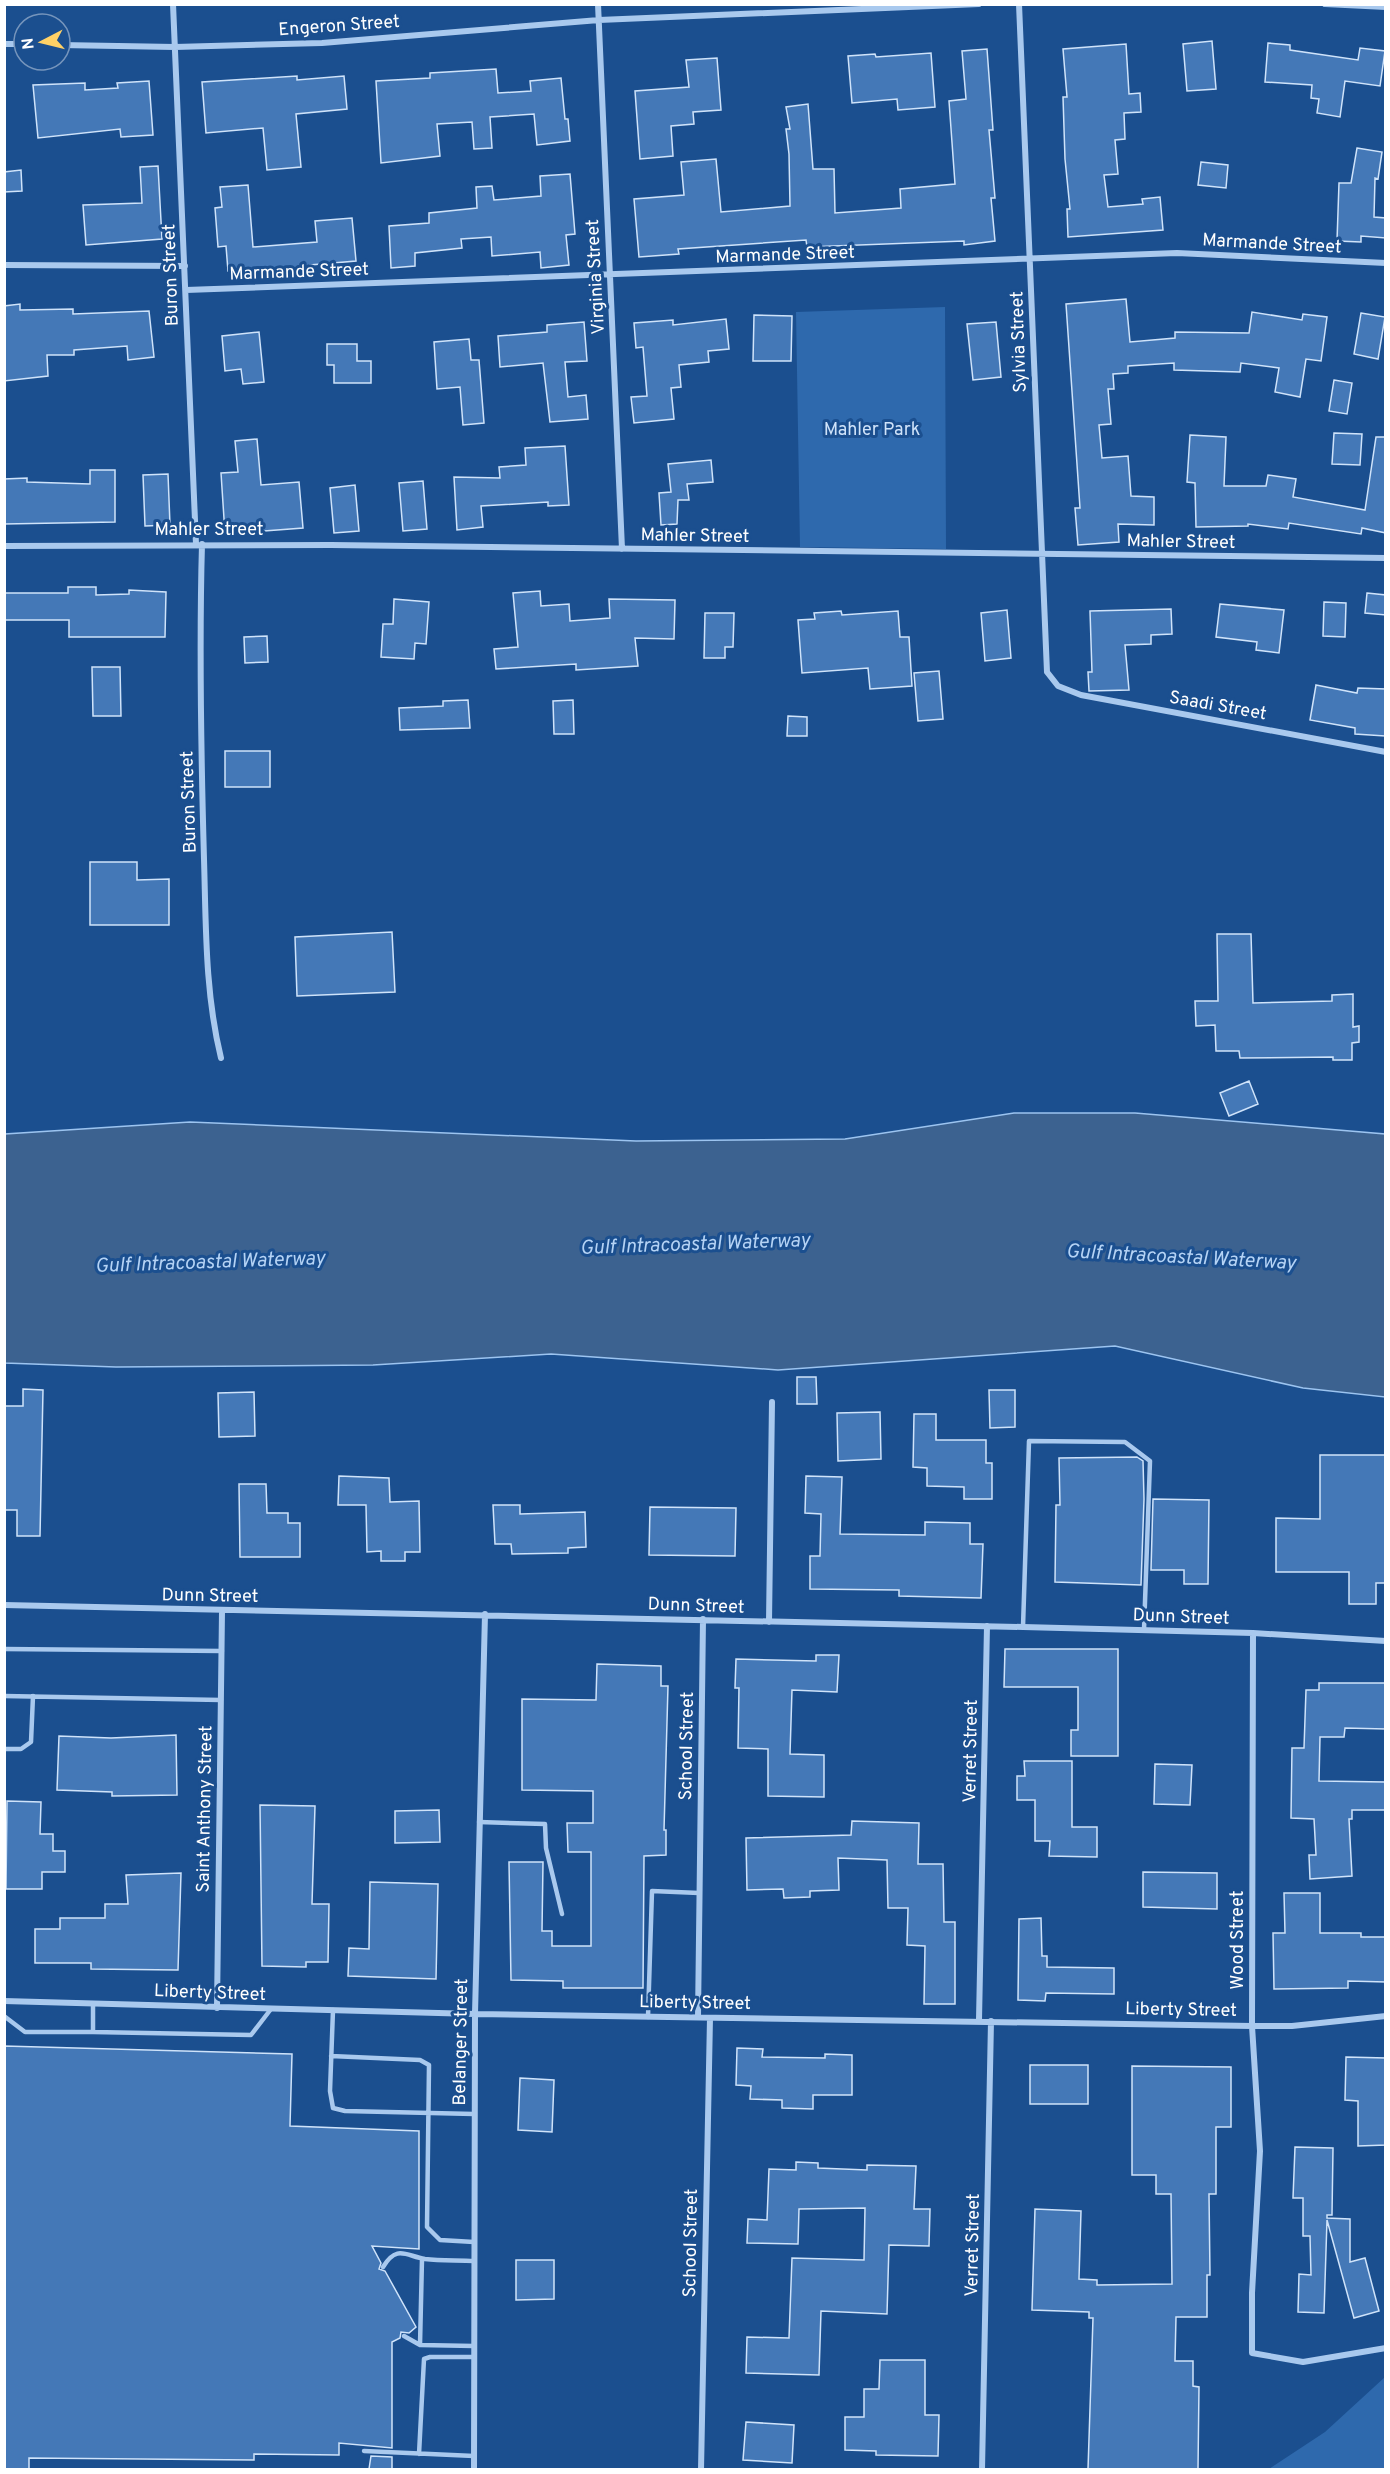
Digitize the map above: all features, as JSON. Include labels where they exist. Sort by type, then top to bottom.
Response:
[{"type":"street","name":"Buron Street","points":[[173,4],[199,544],[200,729],[210,1016],[221,1058]]},
{"type":"street","name":"Virginia Street","points":[[598,4],[622,549]]},
{"type":"street","name":"Engeron Street","points":[[72,45],[175,47],[322,43],[599,20],[979,4]]},
{"type":"street","name":"Sylvia Street","points":[[1019,4],[1045,655],[1047,672],[1051,676]]},
{"type":"street","points":[[1325,4],[1386,7]]},
{"type":"street","name":"Marmande Street","points":[[186,290],[1177,254],[1386,263]]},
{"type":"street","points":[[4,266],[185,266]]},
{"type":"street","name":"Mahler Street","points":[[4,546],[199,544],[1386,558]]},
{"type":"street","name":"Saadi Street","points":[[1051,676],[1058,686],[1081,695],[1386,752]]},
{"type":"street","points":[[769,1622],[772,1402]]},
{"type":"street","name":"Dunn Street","points":[[4,1605],[1144,1630],[1253,1633],[1386,1641]]},
{"type":"street","name":"Saint Anthony Street","points":[[217,2007],[222,1611]]},
{"type":"street","name":"Belanger Street","points":[[474,2469],[475,2014],[485,1614]]},
{"type":"street","name":"School Street","points":[[698,2017],[703,1619]]},
{"type":"street","name":"Verret Street","points":[[979,2020],[987,1626]]},
{"type":"street","name":"Wood Street","points":[[1253,1633],[1252,2026],[1260,2151],[1252,2294],[1252,2354],[1303,2362],[1386,2348]]},
{"type":"street","name":"Liberty Street","points":[[4,2001],[475,2014],[991,2020],[1252,2026],[1292,2026],[1386,2016]]},
{"type":"street","name":"School Street","points":[[700,2469],[710,2018]]},
{"type":"street","name":"Verret Street","points":[[982,2469],[991,2020]]},
{"type":"lane","points":[[1023,1627],[1029,1441],[1125,1442],[1150,1461],[1144,1630]]},
{"type":"lane","points":[[4,1649],[222,1651]]},
{"type":"lane","points":[[4,1696],[220,1700]]},
{"type":"lane","points":[[4,1749],[21,1749],[32,1742],[33,1696]]},
{"type":"lane","points":[[479,1822],[545,1824],[546,1848],[562,1914]]},
{"type":"lane","points":[[648,2016],[652,1891],[699,1893]]},
{"type":"lane","points":[[93,2004],[93,2032]]},
{"type":"lane","points":[[4,2016],[25,2032],[251,2035],[271,2009]]},
{"type":"lane","points":[[333,2010],[330,2100],[333,2108],[345,2111],[474,2114]]},
{"type":"lane","points":[[331,2056],[425,2061],[430,2073],[427,2227],[429,2233],[440,2240],[474,2242]]},
{"type":"lane","points":[[382,2266],[394,2255],[405,2252],[422,2259],[474,2261]]},
{"type":"lane","points":[[420,2345],[422,2259]]},
{"type":"lane","points":[[404,2336],[420,2345],[474,2346]]},
{"type":"lane","points":[[419,2454],[424,2359],[474,2357]]},
{"type":"lane","points":[[363,2451],[474,2456]]},
{"type":"green space","name":"Mahler Park","points":[[945,307],[946,549],[800,547],[796,312]]},
{"type":"green space","points":[[1385,2377],[1385,2469],[1269,2469],[1325,2432]]},
{"type":"water","name":"Gulf Intracoastal Waterway","points":[[1014,1113],[1135,1113],[1385,1134],[1385,1397],[1303,1388],[1115,1346],[778,1370],[551,1354],[373,1365],[116,1367],[5,1363],[5,1134],[190,1122],[636,1141],[845,1139]]},
{"type":"building","points":[[1212,41],[1216,89],[1187,91],[1183,44]]},
{"type":"building","points":[[1268,43],[1290,45],[1290,50],[1358,60],[1360,48],[1385,51],[1380,86],[1345,81],[1340,117],[1317,113],[1319,99],[1311,98],[1312,85],[1265,82]]},
{"type":"building","points":[[1126,44],[1129,94],[1140,93],[1141,112],[1124,113],[1125,139],[1115,140],[1118,174],[1104,175],[1108,207],[1143,204],[1142,199],[1160,197],[1163,230],[1068,237],[1067,209],[1070,209],[1065,159],[1063,97],[1067,97],[1063,49]]},
{"type":"building","points":[[987,49],[993,130],[989,130],[995,198],[991,198],[995,241],[964,245],[964,241],[807,247],[806,240],[678,249],[679,254],[639,257],[634,199],[684,195],[681,162],[716,159],[721,212],[790,206],[786,129],[790,129],[786,107],[808,104],[813,169],[834,169],[835,213],[901,208],[900,189],[955,184],[949,101],[966,99],[962,51]]},
{"type":"building","points":[[931,53],[935,107],[898,110],[897,99],[852,103],[848,56],[875,54],[876,57]]},
{"type":"building","points":[[717,58],[721,110],[693,112],[694,124],[671,126],[673,156],[640,159],[635,91],[689,87],[686,60]]},
{"type":"building","points":[[496,69],[498,93],[531,91],[530,81],[561,78],[565,119],[568,119],[570,141],[537,145],[534,114],[490,117],[492,148],[474,149],[472,122],[437,124],[440,156],[381,163],[376,81],[430,78],[430,73]]},
{"type":"building","points":[[297,76],[297,80],[344,76],[347,109],[296,114],[301,167],[267,170],[263,128],[206,133],[202,82]]},
{"type":"building","points":[[149,81],[153,135],[121,137],[120,129],[38,138],[33,85],[85,83],[85,90],[118,88],[117,83]]},
{"type":"building","points":[[1357,148],[1382,152],[1378,179],[1375,178],[1374,217],[1386,218],[1386,238],[1361,236],[1361,242],[1337,241],[1339,183],[1351,183]]},
{"type":"building","points":[[1201,162],[1228,165],[1226,188],[1198,185]]},
{"type":"building","points":[[158,166],[162,239],[86,245],[83,205],[142,203],[140,167]]},
{"type":"building","points":[[21,170],[22,191],[4,192],[4,172]]},
{"type":"building","points":[[570,174],[575,234],[566,235],[569,265],[541,268],[540,252],[492,256],[491,237],[461,239],[462,248],[415,253],[415,266],[391,268],[389,226],[429,223],[429,213],[477,208],[476,187],[492,186],[494,200],[541,196],[540,176]]},
{"type":"building","points":[[248,185],[253,247],[317,242],[315,221],[352,218],[356,261],[310,265],[310,269],[270,273],[270,268],[228,271],[226,246],[218,247],[215,208],[222,207],[220,187]]},
{"type":"building","points":[[1126,299],[1130,342],[1175,338],[1175,332],[1249,333],[1252,312],[1302,320],[1303,314],[1327,317],[1321,361],[1306,359],[1300,397],[1275,392],[1279,368],[1241,363],[1240,372],[1174,370],[1174,363],[1128,366],[1128,373],[1113,374],[1114,389],[1108,389],[1111,424],[1099,425],[1102,458],[1128,456],[1131,496],[1154,497],[1154,525],[1118,524],[1119,542],[1078,545],[1075,508],[1080,508],[1066,304]]},
{"type":"building","points":[[20,304],[20,310],[73,309],[73,314],[149,311],[154,357],[128,360],[127,346],[74,350],[74,355],[47,355],[48,376],[4,381],[4,306]]},
{"type":"building","points":[[1361,313],[1385,317],[1378,359],[1354,354]]},
{"type":"building","points":[[754,315],[792,316],[791,361],[753,361]]},
{"type":"building","points":[[726,319],[729,349],[708,351],[709,362],[679,365],[681,387],[671,388],[674,419],[634,423],[631,397],[647,396],[643,347],[636,348],[634,323],[673,320],[673,325]]},
{"type":"building","points":[[584,322],[587,361],[565,362],[568,397],[586,395],[588,419],[550,422],[543,363],[500,367],[498,336],[547,332],[547,325]]},
{"type":"building","points":[[996,322],[1001,377],[973,380],[967,324]]},
{"type":"building","points":[[259,332],[264,382],[243,384],[241,369],[225,371],[222,336]]},
{"type":"building","points":[[469,339],[471,360],[479,360],[484,423],[463,425],[460,387],[437,389],[434,342]]},
{"type":"building","points":[[327,344],[357,344],[357,361],[371,361],[371,383],[334,383],[334,365],[327,365]]},
{"type":"building","points":[[1334,380],[1352,383],[1347,414],[1329,411]]},
{"type":"building","points":[[1334,433],[1362,434],[1360,465],[1332,464]]},
{"type":"building","points":[[1190,435],[1226,437],[1224,486],[1266,486],[1268,475],[1296,479],[1293,497],[1365,510],[1376,437],[1386,437],[1386,533],[1362,528],[1361,534],[1289,523],[1288,529],[1248,524],[1248,526],[1196,527],[1195,483],[1187,482]]},
{"type":"building","points":[[257,439],[261,485],[299,482],[303,528],[225,534],[221,473],[238,472],[235,441]]},
{"type":"building","points":[[565,446],[569,505],[548,506],[548,502],[481,506],[483,527],[457,530],[454,477],[500,478],[499,467],[526,465],[525,448]]},
{"type":"building","points":[[711,460],[713,482],[687,484],[689,500],[678,500],[677,524],[661,525],[659,493],[671,492],[668,464]]},
{"type":"building","points":[[90,470],[115,470],[115,522],[4,524],[4,479],[27,478],[27,482],[90,484]]},
{"type":"building","points":[[168,474],[170,525],[145,526],[143,475]]},
{"type":"building","points":[[423,481],[427,529],[403,531],[399,483]]},
{"type":"building","points":[[355,485],[359,531],[334,533],[330,488]]},
{"type":"building","points":[[68,587],[96,587],[96,595],[129,594],[129,590],[166,592],[165,637],[69,637],[69,620],[4,620],[4,593],[68,593]]},
{"type":"building","points":[[540,591],[541,606],[569,604],[570,621],[610,618],[609,599],[675,600],[674,639],[635,638],[638,666],[576,670],[576,664],[496,669],[494,649],[518,647],[513,593]]},
{"type":"building","points":[[1367,593],[1386,595],[1386,615],[1365,613]]},
{"type":"building","points":[[394,599],[429,602],[426,644],[415,643],[414,659],[381,657],[383,624],[393,624]]},
{"type":"building","points":[[1324,602],[1346,603],[1345,637],[1323,636]]},
{"type":"building","points":[[1220,604],[1284,610],[1279,653],[1256,650],[1257,642],[1216,637]]},
{"type":"building","points":[[1171,609],[1172,634],[1151,635],[1151,644],[1125,645],[1129,690],[1089,691],[1088,672],[1092,672],[1090,611]]},
{"type":"building","points":[[1007,610],[1011,658],[985,661],[981,613]]},
{"type":"building","points":[[841,611],[842,615],[898,611],[900,637],[909,637],[912,686],[870,689],[868,668],[802,673],[798,620],[815,619],[814,613]]},
{"type":"building","points":[[705,613],[734,613],[733,647],[725,647],[725,658],[704,658]]},
{"type":"building","points":[[267,636],[268,662],[245,663],[244,637]]},
{"type":"building","points":[[92,667],[120,667],[121,716],[93,716]]},
{"type":"building","points":[[939,671],[943,719],[918,721],[914,673]]},
{"type":"building","points":[[1316,685],[1357,693],[1358,688],[1386,689],[1385,736],[1355,734],[1355,728],[1310,720]]},
{"type":"building","points":[[468,700],[470,728],[400,730],[399,708],[443,706],[443,701]]},
{"type":"building","points":[[573,700],[574,734],[554,734],[553,701]]},
{"type":"building","points":[[788,716],[807,717],[807,736],[787,736]]},
{"type":"building","points":[[225,751],[270,751],[270,787],[225,787]]},
{"type":"building","points":[[90,862],[137,862],[137,880],[169,879],[169,925],[90,925]]},
{"type":"building","points":[[392,932],[395,992],[297,996],[295,937]]},
{"type":"building","points":[[1217,934],[1251,934],[1253,1003],[1332,1001],[1332,995],[1353,994],[1353,1027],[1359,1026],[1359,1042],[1352,1043],[1352,1060],[1333,1060],[1333,1057],[1240,1058],[1239,1051],[1216,1051],[1215,1025],[1196,1026],[1195,1001],[1218,1001]]},
{"type":"building","points":[[1249,1081],[1258,1104],[1229,1116],[1220,1093]]},
{"type":"building","points":[[797,1377],[816,1377],[817,1404],[797,1404]]},
{"type":"building","points":[[23,1389],[43,1390],[40,1536],[17,1536],[17,1510],[4,1510],[4,1406],[23,1406]]},
{"type":"building","points":[[989,1390],[1015,1390],[1015,1427],[990,1428]]},
{"type":"building","points":[[254,1392],[255,1436],[219,1437],[218,1393]]},
{"type":"building","points":[[880,1412],[881,1459],[838,1461],[837,1413]]},
{"type":"building","points":[[914,1414],[936,1414],[936,1440],[986,1440],[986,1463],[992,1463],[992,1499],[964,1499],[964,1487],[927,1486],[927,1468],[913,1467]]},
{"type":"building","points":[[1320,1455],[1386,1455],[1386,1583],[1376,1583],[1376,1604],[1349,1604],[1349,1572],[1276,1572],[1276,1518],[1320,1519]]},
{"type":"building","points":[[1137,1457],[1143,1461],[1141,1585],[1055,1582],[1056,1505],[1060,1505],[1059,1458]]},
{"type":"building","points":[[339,1476],[389,1478],[390,1502],[419,1501],[420,1552],[405,1552],[405,1561],[381,1561],[381,1551],[367,1552],[366,1505],[338,1505]]},
{"type":"building","points":[[806,1476],[842,1477],[840,1534],[925,1535],[925,1522],[970,1523],[970,1544],[983,1544],[981,1598],[899,1596],[899,1590],[810,1589],[810,1556],[820,1556],[821,1514],[805,1513]]},
{"type":"building","points":[[239,1484],[266,1484],[267,1513],[288,1513],[288,1523],[300,1523],[300,1557],[240,1557]]},
{"type":"building","points":[[1153,1499],[1209,1500],[1208,1584],[1184,1584],[1184,1570],[1151,1570]]},
{"type":"building","points":[[493,1505],[520,1505],[520,1514],[585,1512],[586,1547],[568,1548],[568,1553],[512,1554],[511,1544],[495,1544]]},
{"type":"building","points":[[650,1507],[736,1508],[735,1556],[649,1555]]},
{"type":"building","points":[[1005,1649],[1118,1649],[1118,1756],[1071,1756],[1071,1730],[1078,1730],[1078,1687],[1004,1687]]},
{"type":"building","points":[[816,1655],[839,1655],[837,1692],[792,1690],[790,1754],[824,1755],[824,1797],[768,1796],[768,1749],[738,1748],[739,1688],[735,1688],[736,1659],[816,1661]]},
{"type":"building","points":[[597,1664],[661,1666],[661,1686],[668,1686],[664,1830],[666,1830],[666,1855],[644,1856],[643,1988],[563,1988],[563,1981],[511,1980],[509,1862],[543,1862],[542,1931],[552,1931],[552,1946],[591,1946],[591,1852],[568,1852],[567,1823],[593,1823],[593,1791],[522,1790],[522,1699],[596,1700]]},
{"type":"building","points":[[1319,1683],[1386,1683],[1386,1729],[1345,1728],[1344,1737],[1320,1737],[1319,1781],[1386,1782],[1386,1810],[1352,1810],[1352,1819],[1349,1819],[1352,1876],[1310,1879],[1309,1855],[1316,1855],[1314,1819],[1291,1818],[1292,1748],[1304,1748],[1306,1690],[1319,1690]]},
{"type":"building","points":[[176,1735],[177,1795],[112,1796],[112,1792],[57,1790],[59,1736],[111,1738]]},
{"type":"building","points":[[1024,1761],[1072,1761],[1072,1827],[1097,1827],[1097,1857],[1049,1856],[1050,1841],[1035,1841],[1035,1800],[1017,1800],[1017,1776],[1025,1776]]},
{"type":"building","points":[[1155,1764],[1192,1765],[1190,1805],[1154,1804]]},
{"type":"building","points":[[7,1801],[41,1802],[40,1834],[53,1834],[53,1851],[65,1851],[65,1872],[42,1872],[42,1889],[6,1889]]},
{"type":"building","points":[[260,1805],[315,1806],[312,1904],[329,1904],[328,1962],[306,1962],[306,1967],[262,1966]]},
{"type":"building","points":[[439,1810],[440,1842],[395,1843],[395,1811]]},
{"type":"building","points":[[852,1821],[919,1823],[918,1864],[943,1864],[944,1922],[955,1922],[955,2004],[924,2004],[925,1946],[907,1945],[908,1908],[888,1908],[887,1860],[838,1858],[839,1890],[810,1891],[810,1897],[784,1898],[783,1889],[747,1890],[746,1838],[851,1835]]},
{"type":"building","points":[[1143,1872],[1217,1873],[1217,1909],[1143,1907]]},
{"type":"building","points":[[181,1873],[178,1970],[91,1969],[91,1963],[35,1963],[35,1929],[60,1929],[60,1918],[105,1918],[105,1904],[128,1904],[126,1875]]},
{"type":"building","points":[[370,1882],[438,1884],[436,1979],[348,1976],[349,1948],[369,1949]]},
{"type":"building","points":[[1284,1893],[1320,1893],[1320,1933],[1361,1933],[1361,1937],[1386,1937],[1386,1982],[1348,1981],[1348,1988],[1274,1989],[1273,1933],[1285,1933]]},
{"type":"building","points":[[1041,1918],[1042,1956],[1047,1956],[1047,1967],[1114,1968],[1114,1994],[1046,1993],[1045,2001],[1018,2000],[1019,1919]]},
{"type":"building","points":[[4,2046],[292,2054],[290,2126],[419,2131],[419,2249],[372,2246],[381,2263],[379,2269],[385,2271],[416,2327],[409,2333],[401,2332],[400,2338],[392,2342],[392,2448],[339,2443],[339,2455],[254,2454],[254,2460],[29,2458],[29,2469],[4,2469]]},
{"type":"building","points":[[737,2048],[763,2049],[762,2057],[825,2058],[825,2054],[852,2055],[852,2095],[813,2095],[813,2109],[782,2108],[782,2100],[750,2099],[751,2086],[736,2085]]},
{"type":"building","points":[[1346,2057],[1386,2058],[1386,2145],[1358,2146],[1358,2101],[1345,2100]]},
{"type":"building","points":[[1030,2065],[1088,2065],[1088,2104],[1030,2104]]},
{"type":"building","points":[[1132,2066],[1231,2067],[1231,2127],[1216,2127],[1216,2194],[1209,2194],[1210,2275],[1207,2275],[1207,2317],[1176,2317],[1175,2361],[1193,2361],[1193,2386],[1199,2387],[1198,2469],[1088,2469],[1093,2318],[1089,2318],[1089,2312],[1032,2310],[1035,2209],[1081,2211],[1079,2279],[1097,2280],[1097,2285],[1172,2284],[1171,2194],[1156,2194],[1156,2175],[1132,2175]]},
{"type":"building","points":[[520,2078],[554,2080],[552,2132],[518,2130]]},
{"type":"building","points":[[1295,2147],[1333,2148],[1332,2215],[1327,2215],[1327,2218],[1350,2219],[1350,2262],[1365,2258],[1379,2311],[1354,2318],[1327,2220],[1324,2313],[1298,2312],[1299,2274],[1311,2275],[1310,2236],[1303,2236],[1303,2198],[1293,2198]]},
{"type":"building","points":[[796,2162],[818,2163],[818,2168],[867,2170],[867,2165],[916,2166],[914,2209],[930,2209],[929,2246],[889,2245],[887,2314],[821,2311],[819,2375],[746,2373],[747,2337],[789,2338],[792,2258],[864,2260],[865,2208],[799,2209],[798,2244],[747,2243],[748,2219],[767,2220],[769,2169],[796,2170]]},
{"type":"building","points":[[516,2260],[554,2260],[554,2299],[516,2300]]},
{"type":"building","points":[[880,2360],[925,2360],[925,2415],[939,2415],[938,2456],[876,2455],[876,2451],[845,2450],[845,2417],[864,2417],[864,2389],[879,2389]]},
{"type":"building","points":[[746,2422],[794,2425],[792,2463],[743,2460]]},
{"type":"building","points":[[371,2456],[392,2457],[392,2469],[369,2469]]}]
